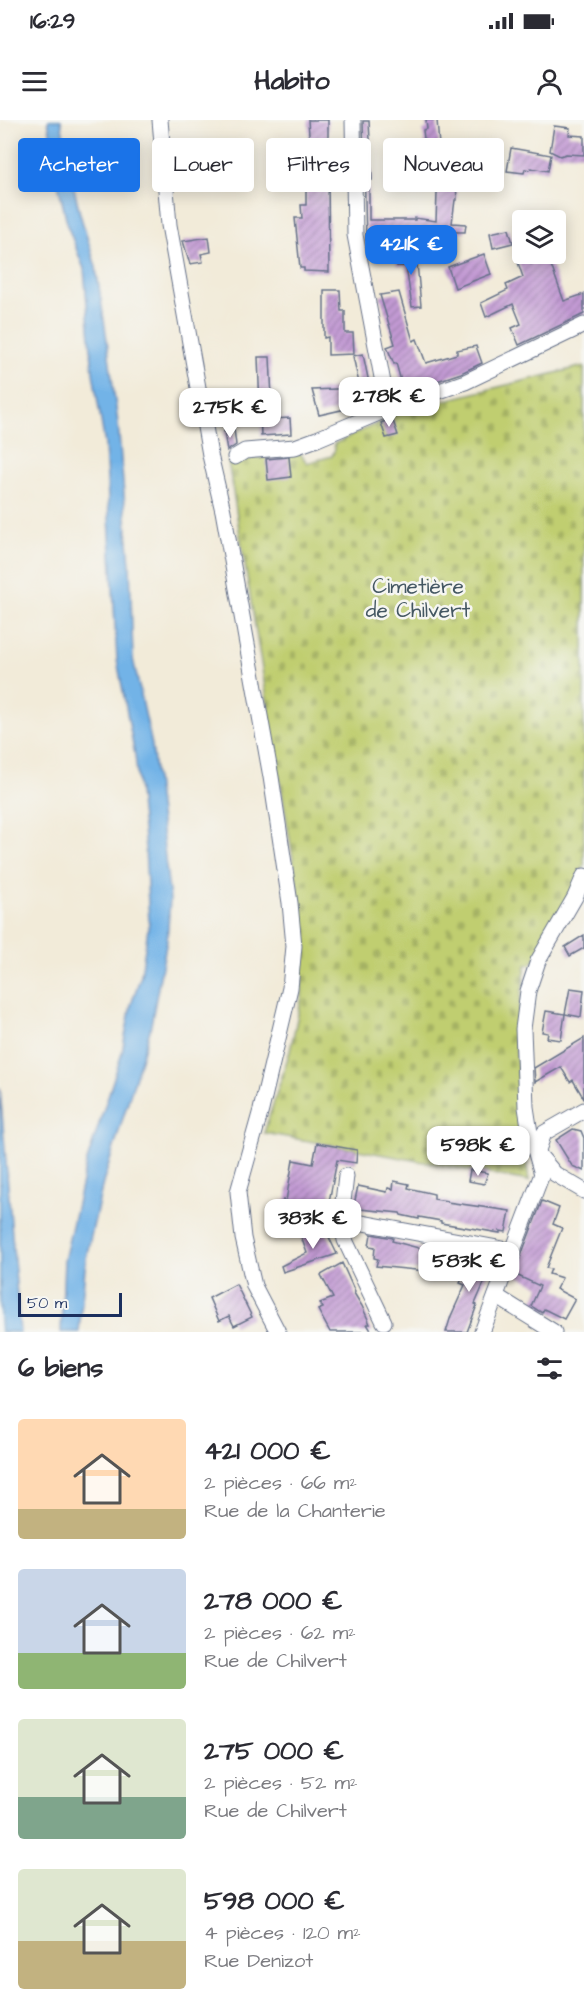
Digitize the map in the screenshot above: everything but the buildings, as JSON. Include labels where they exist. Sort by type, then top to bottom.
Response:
[{"type":"street","points":[[160,120],[169,225],[271,777],[290,903],[294,946],[290,988],[261,1110],[238,1192],[243,1238],[254,1286],[278,1332]]},
{"type":"street","points":[[353,120],[355,235],[388,409]]},
{"type":"street","points":[[235,457],[244,451],[295,447],[388,409],[465,382],[584,326]]},
{"type":"street","points":[[482,1332],[542,1174],[530,1133],[526,1107],[523,1029],[528,991],[538,961],[575,897],[584,876]]},
{"type":"street","points":[[537,1153],[544,1133],[584,1110]]},
{"type":"street","points":[[537,1153],[555,1174],[584,1191]]},
{"type":"street","points":[[346,1176],[341,1219],[345,1240],[384,1322]]},
{"type":"street","points":[[341,1219],[514,1251]]},
{"type":"street","points":[[496,1296],[554,1332]]},
{"type":"green space","name":"Cimetière de Chilvert","points":[[584,366],[584,865],[574,888],[532,964],[526,965],[515,1037],[522,1128],[529,1181],[264,1133],[290,1051],[302,996],[303,920],[228,461],[300,453],[307,463],[332,456],[335,449],[334,444],[405,410]]},
{"type":"water","points":[[48,120],[61,120],[64,138],[51,138]]},
{"type":"water","points":[[60,192],[75,192],[96,267],[118,423],[130,565],[133,659],[152,745],[170,900],[167,940],[150,1030],[103,1183],[86,1258],[79,1332],[61,1332],[64,1261],[86,1164],[122,1053],[131,1005],[141,975],[149,922],[145,848],[135,755],[117,660],[105,445],[93,373],[84,269],[68,227]]},
{"type":"water","points":[[0,1088],[20,1332],[1,1332]]}]
